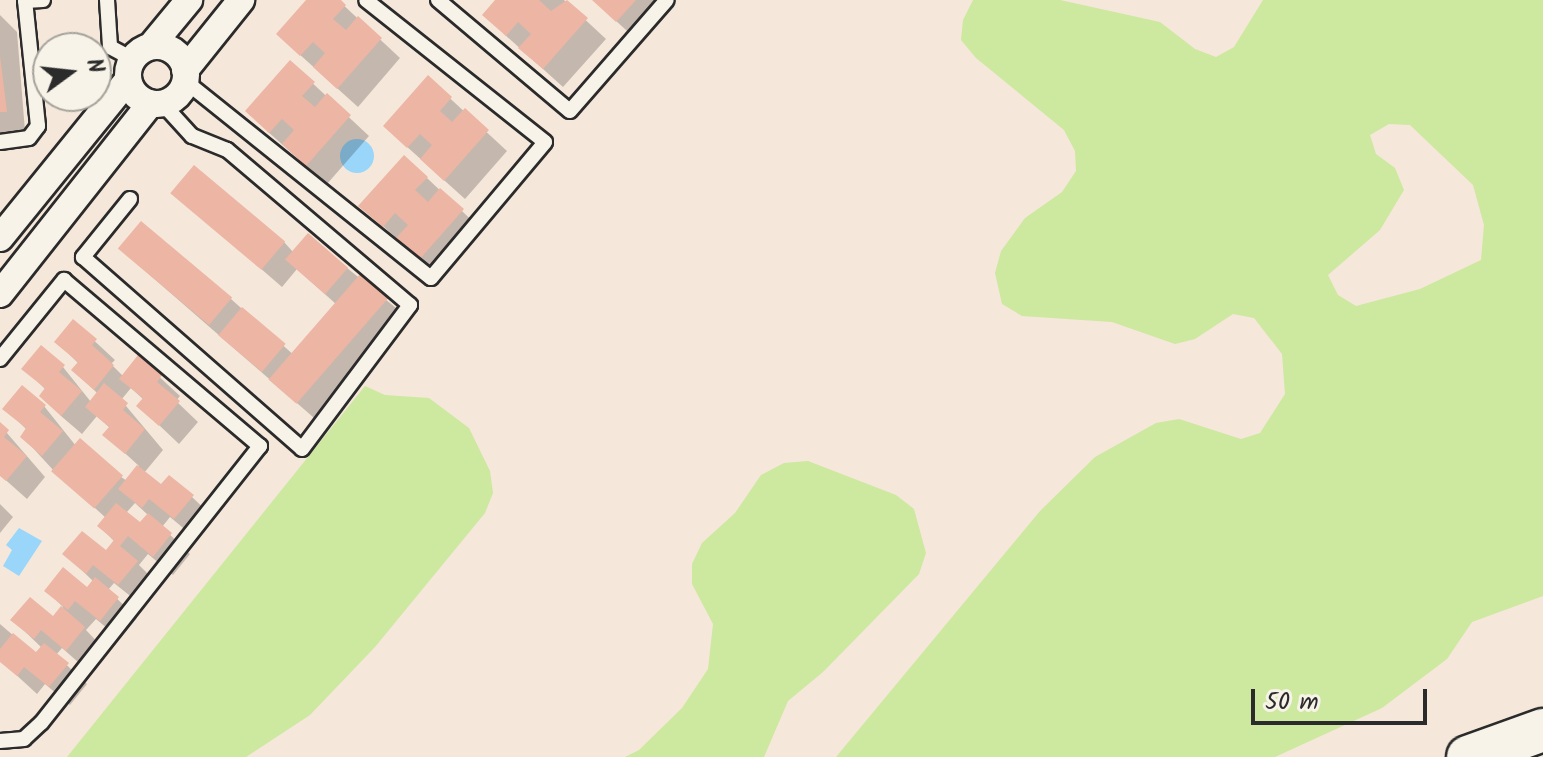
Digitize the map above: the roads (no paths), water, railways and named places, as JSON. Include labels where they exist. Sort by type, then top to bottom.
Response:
[{"type":"main road","points":[[1468,757],[1543,730]]},
{"type":"street","points":[[0,238],[189,0]]},
{"type":"street","points":[[137,62],[140,99],[156,103],[173,99],[185,75],[241,0]]},
{"type":"street","points":[[137,62],[173,51],[185,75]]},
{"type":"street","points":[[0,294],[156,103]]},
{"type":"lane","points":[[0,142],[29,138],[38,126],[25,1],[43,0]]},
{"type":"lane","points":[[107,0],[110,47],[137,62]]},
{"type":"lane","points":[[185,75],[431,278],[545,142],[366,0]]},
{"type":"lane","points":[[438,0],[570,111],[667,0]]},
{"type":"lane","points":[[130,199],[83,257],[302,449],[410,305],[227,150],[192,136],[156,103]]},
{"type":"lane","points":[[0,359],[64,280],[260,446],[41,723],[24,739],[0,741]]},
{"type":"water","points":[[357,139],[369,144],[374,156],[369,168],[357,173],[345,168],[340,156],[345,144]]},
{"type":"water","points":[[19,528],[42,541],[19,576],[3,566],[12,550],[6,545]]}]
